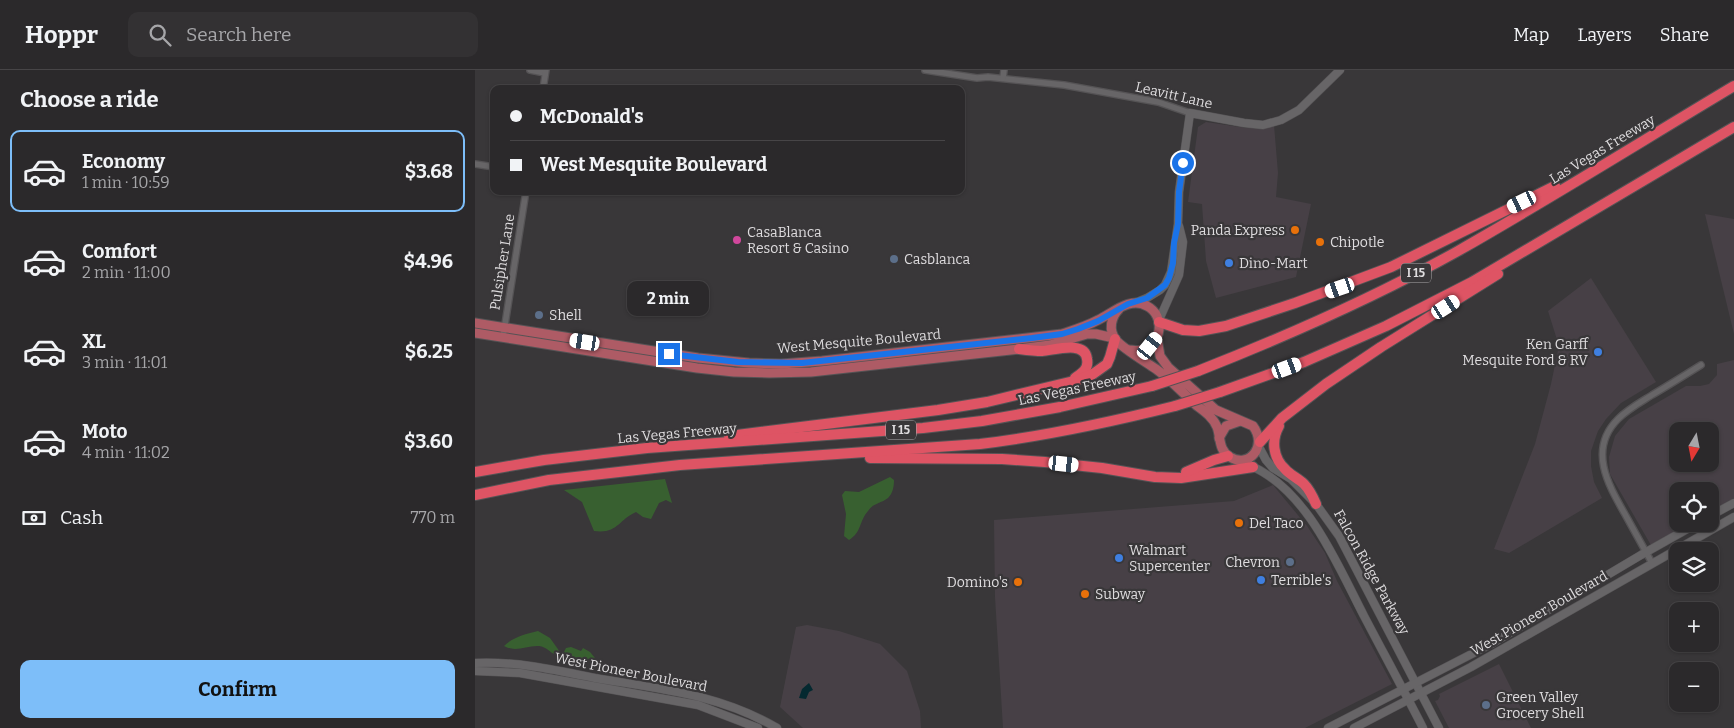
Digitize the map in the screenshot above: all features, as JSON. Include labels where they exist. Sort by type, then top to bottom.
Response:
[{"type":"highway","name":"Las Vegas Freeway","points":[[475,472],[544,460],[647,448],[923,428],[982,421],[1060,407],[1152,386],[1197,371],[1290,334],[1375,294],[1458,251],[1734,86]]},
{"type":"highway","name":"I 15","points":[[475,495],[549,480],[680,465],[1020,439],[1175,406],[1304,362],[1386,326],[1472,282],[1734,127]]},
{"type":"highway","points":[[1159,328],[1192,331],[1211,330],[1340,288],[1409,259],[1623,153]]},
{"type":"highway","points":[[1260,444],[1282,418],[1300,403],[1381,347],[1659,171]]},
{"type":"highway","points":[[647,448],[699,439],[938,410],[987,402],[1093,374],[1101,370],[1110,357],[1115,339]]},
{"type":"highway","points":[[1019,349],[1040,351],[1068,348],[1081,350],[1085,354],[1087,364],[1081,374],[1073,380]]},
{"type":"highway","points":[[1300,403],[1277,430],[1274,452],[1277,461],[1284,469],[1304,484],[1316,504]]},
{"type":"highway","points":[[797,457],[1002,459],[1102,468],[1155,477],[1173,478],[1253,467]]},
{"type":"highway","points":[[1173,478],[1214,460],[1230,457]]},
{"type":"main road","name":"Leavitt Lane","points":[[1190,113],[1263,125],[1281,120],[1299,110],[1340,70]]},
{"type":"main road","points":[[1190,113],[1179,192],[1178,224],[1169,278],[1165,285],[1154,294],[1121,308],[1113,318],[1111,328],[1115,339],[1121,346],[1158,370],[1208,414],[1216,426],[1221,446],[1230,457],[1244,459],[1249,457],[1260,444]]},
{"type":"main road","points":[[1129,350],[1140,350],[1150,346],[1159,328],[1181,269],[1183,242],[1178,224]]},
{"type":"main road","points":[[1135,303],[1150,307],[1155,313],[1159,328]]},
{"type":"main road","name":"West Mesquite Boulevard","points":[[475,333],[503,333],[585,342],[727,362],[802,363],[1062,334],[1098,321],[1121,308]]},
{"type":"main road","name":"West Mesquite Boulevard","points":[[475,323],[503,333],[574,349],[697,368],[769,373],[811,372],[1019,349],[1050,345],[1087,334],[1096,334],[1115,339]]},
{"type":"main road","name":"Falcon Ridge Parkway","points":[[1159,328],[1161,356],[1167,367],[1216,410],[1253,426],[1257,431],[1266,460],[1273,468],[1291,479],[1316,504],[1339,536],[1439,728]]},
{"type":"main road","points":[[574,349],[585,342]]},
{"type":"main road","points":[[1219,438],[1226,426],[1242,421]]},
{"type":"main road","name":"Falcon Ridge Parkway","points":[[1230,457],[1264,472],[1281,484],[1318,530],[1423,728]]},
{"type":"main road","points":[[1719,511],[1734,503]]},
{"type":"main road","name":"West Pioneer Boulevard","points":[[1354,728],[1491,655],[1734,517]]},
{"type":"main road","name":"West Pioneer Boulevard","points":[[1328,728],[1505,636],[1682,532]]},
{"type":"main road","points":[[1491,655],[1490,650],[1505,636]]},
{"type":"main road","name":"West Pioneer Boulevard","points":[[475,663],[521,664],[702,697],[733,706],[777,728]]},
{"type":"main road","name":"West Pioneer Boulevard","points":[[475,671],[520,673],[698,705],[758,728]]},
{"type":"street","points":[[530,70],[546,71],[544,85]]},
{"type":"street","name":"Leavitt Lane","points":[[925,70],[977,78],[1003,78],[1064,85],[1158,102],[1190,113]]},
{"type":"street","points":[[1003,78],[1004,70]]},
{"type":"street","points":[[475,164],[490,166]]},
{"type":"street","name":"Pulsipher Lane","points":[[503,333],[525,195]]},
{"type":"street","points":[[1652,563],[1609,485],[1603,470],[1603,448],[1617,419],[1701,365]]},
{"type":"shaded area","points":[[1206,122],[1247,128],[1274,125],[1278,173],[1276,197],[1311,204],[1296,277],[1216,298],[1206,261],[1202,204],[1188,202],[1198,127]]},
{"type":"shaded area","points":[[1705,214],[1734,219],[1734,334]]},
{"type":"shaded area","points":[[1591,278],[1656,382],[1621,403],[1598,431],[1591,451],[1591,466],[1594,482],[1602,498],[1509,553],[1494,549],[1535,444],[1551,384],[1559,346],[1548,311]]},
{"type":"shaded area","points":[[1734,360],[1734,498],[1719,507],[1719,482],[1669,482],[1669,532],[1677,532],[1652,547],[1610,474],[1609,457],[1615,436],[1629,419],[1686,386],[1709,384],[1717,375],[1717,364]]},
{"type":"shaded area","points":[[1273,485],[1307,526],[1325,553],[1337,581],[1392,684],[1305,728],[1003,728],[995,597],[994,520],[1234,501]]},
{"type":"shaded area","points":[[807,625],[839,631],[880,644],[907,671],[920,711],[921,728],[803,728],[780,707],[796,627]]},
{"type":"shaded area","points":[[1499,664],[1531,728],[1449,728],[1435,701],[1438,700],[1439,694]]},
{"type":"green space","points":[[890,477],[894,480],[890,496],[870,508],[856,534],[849,540],[844,536],[846,514],[842,495],[845,491],[859,492]]},
{"type":"green space","points":[[665,479],[672,503],[666,500],[659,503],[651,519],[643,517],[636,512],[613,528],[602,531],[594,531],[582,502],[564,490]]},
{"type":"green space","points":[[538,631],[550,638],[560,652],[564,652],[566,648],[571,647],[581,651],[583,648],[595,658],[580,660],[565,658],[539,646],[513,649],[504,646],[516,638]]},
{"type":"water","points":[[809,683],[813,690],[809,692],[806,699],[799,698],[802,689]]},
{"type":"place","name":"Panda Express","points":[[1295,230]]},
{"type":"place","name":"CasaBlanca Resort & Casino","points":[[737,240]]},
{"type":"place","name":"Chipotle","points":[[1320,242]]},
{"type":"place","name":"Casblanca","points":[[894,259]]},
{"type":"place","name":"Dino-Mart","points":[[1229,263]]},
{"type":"place","name":"Shell","points":[[539,315]]},
{"type":"place","name":"Ken Garff Mesquite Ford & RV","points":[[1598,352]]},
{"type":"place","name":"Del Taco","points":[[1239,523]]},
{"type":"place","name":"Walmart Supercenter","points":[[1119,558]]},
{"type":"place","name":"Chevron","points":[[1290,562]]},
{"type":"place","name":"Terrible's","points":[[1261,580]]},
{"type":"place","name":"Domino's","points":[[1018,582]]},
{"type":"place","name":"Subway","points":[[1085,594]]},
{"type":"place","name":"Green Valley Grocery Shell","points":[[1486,705]]},
{"type":"route","points":[[669,354],[749,363],[802,363],[1032,338],[1062,334],[1078,329],[1098,321],[1128,304],[1147,298],[1165,285],[1173,263],[1183,163]]}]
